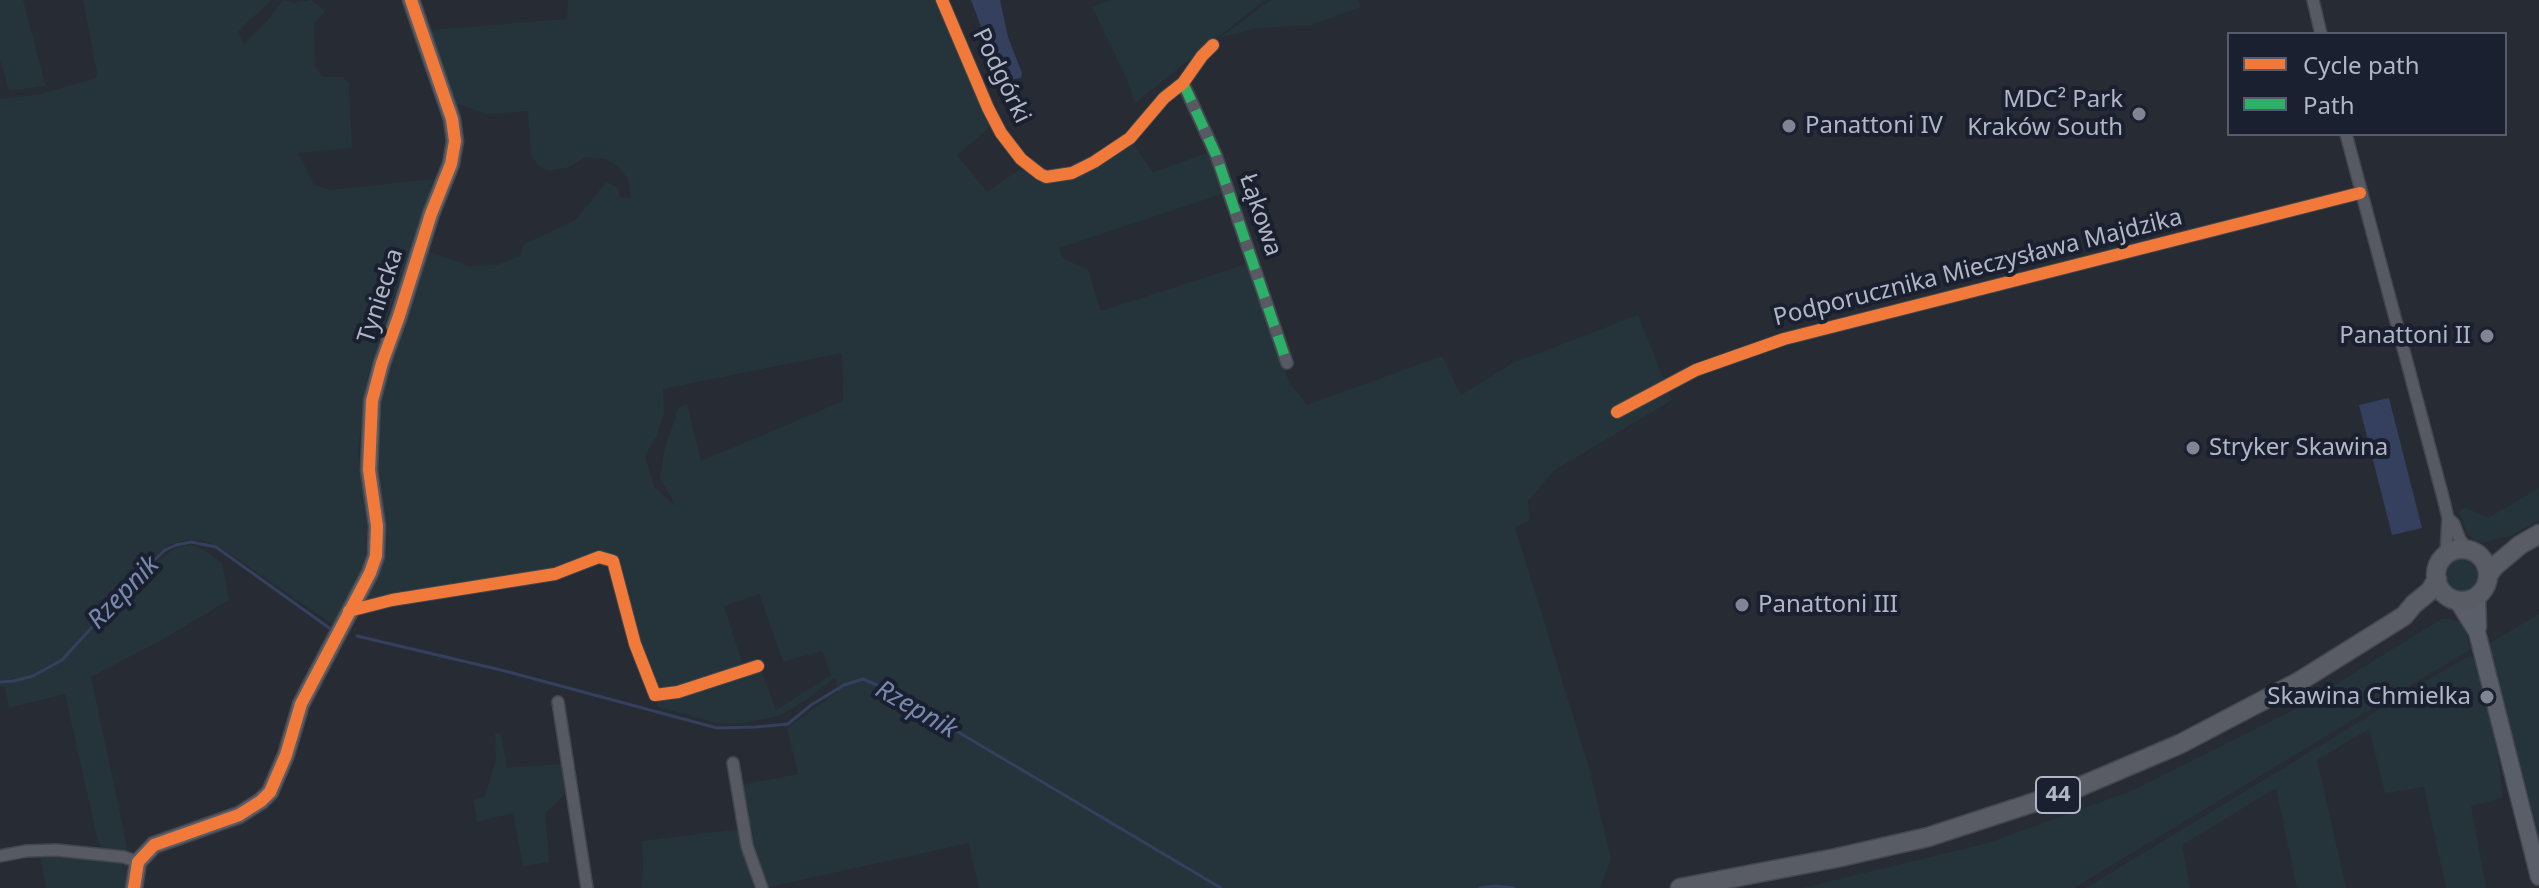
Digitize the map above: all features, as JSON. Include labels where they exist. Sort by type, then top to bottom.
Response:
[{"type":"main road","points":[[2488,575],[2520,545],[2539,534]]},
{"type":"main road","points":[[2446,554],[2456,550],[2473,552],[2520,545]]},
{"type":"main road","points":[[2473,552],[2486,564],[2488,575],[2486,585],[2477,596]]},
{"type":"main road","name":"44","points":[[2404,616],[2430,591],[2437,579],[2438,566],[2446,554]]},
{"type":"main road","points":[[2437,579],[2441,589],[2453,598]]},
{"type":"main road","name":"44","points":[[1680,888],[1928,837],[2072,790],[2233,718],[2300,681],[2404,616],[2453,598],[2467,600],[2477,596]]},
{"type":"street","name":"Tyniecka","points":[[138,862],[154,845],[239,815],[270,792],[286,755],[301,704],[376,556],[377,526],[369,470],[374,390],[431,214],[451,164],[455,141],[452,119],[411,0]]},
{"type":"street","name":"Podgórki","points":[[942,0],[1001,133],[1021,159],[1046,177],[1072,173],[1130,138],[1164,98],[1183,83],[1213,45]]},
{"type":"street","points":[[2313,0],[2321,32]]},
{"type":"street","name":"Łąkowa","points":[[1183,83],[1216,155],[1287,363]]},
{"type":"street","points":[[2346,136],[2448,518],[2446,554]]},
{"type":"street","name":"Podporucznika Mieczysława Majdzika","points":[[1617,412],[1696,370],[1784,339],[2360,193]]},
{"type":"street","points":[[2448,518],[2460,540],[2473,552]]},
{"type":"street","points":[[343,623],[392,600],[555,574],[599,557],[613,561],[635,644],[655,695],[678,692],[758,666]]},
{"type":"street","points":[[2477,596],[2477,632],[2539,877]]},
{"type":"street","points":[[2453,598],[2477,632]]},
{"type":"street","points":[[558,702],[587,888]]},
{"type":"street","points":[[733,763],[747,846],[762,888]]},
{"type":"street","points":[[0,856],[56,850],[124,857],[138,862],[134,888]]},
{"type":"shaded area","points":[[0,0],[23,0],[46,86],[9,91],[0,60]]},
{"type":"shaded area","points":[[83,0],[272,0],[238,31],[244,44],[283,0],[295,3],[311,0],[325,11],[314,24],[315,66],[322,77],[343,77],[349,83],[352,148],[298,153],[314,185],[331,190],[434,179],[368,374],[358,450],[368,535],[366,563],[340,613],[332,624],[220,547],[200,540],[186,540],[169,545],[149,561],[145,572],[176,547],[191,545],[205,550],[222,563],[229,600],[91,677],[128,851],[102,849],[97,837],[65,694],[9,708],[5,687],[0,686],[0,99],[38,95],[96,78]]},
{"type":"shaded area","points":[[568,0],[935,0],[990,127],[957,155],[987,192],[1020,169],[1050,183],[1063,181],[1092,168],[1131,141],[1153,172],[1213,151],[1225,193],[1059,248],[1063,258],[1088,270],[1101,311],[1249,263],[1289,382],[1307,405],[1442,356],[1461,395],[1513,363],[1638,315],[1672,400],[1555,470],[1528,501],[1530,520],[1515,527],[1589,768],[1611,859],[1600,888],[979,888],[969,843],[765,888],[751,847],[741,785],[798,774],[787,728],[838,692],[835,678],[779,716],[743,723],[717,723],[658,707],[613,559],[603,551],[549,572],[355,608],[377,576],[387,549],[377,475],[383,387],[428,251],[469,266],[497,265],[520,256],[524,244],[576,220],[606,182],[618,188],[620,197],[631,198],[628,179],[618,166],[605,159],[586,157],[569,167],[550,171],[539,167],[531,155],[528,111],[487,114],[455,103],[430,30],[567,19]],"holes":[[[842,353],[843,401],[701,461],[687,404],[679,407],[665,447],[660,478],[676,506],[654,487],[645,456],[657,435],[664,413],[663,389]],[[759,594],[783,662],[822,651],[831,675],[776,710],[761,671],[746,675],[724,606]]]},
{"type":"shaded area","points":[[1111,0],[1265,0],[1135,103],[1126,77],[1092,7]]},
{"type":"shaded area","points":[[1271,0],[1358,0],[1361,7],[1311,25],[1258,28],[1219,38]]},
{"type":"shaded area","points":[[2539,488],[2539,520],[2513,535],[2482,543],[2471,538],[2459,512],[2465,507],[2488,518]]},
{"type":"shaded area","points":[[2462,557],[2475,562],[2480,575],[2475,588],[2462,593],[2449,588],[2444,575],[2449,562]]},
{"type":"shaded area","points":[[2539,614],[2539,836],[2487,645]]},
{"type":"shaded area","points":[[2443,618],[2462,622],[2471,649],[2074,888],[1802,888],[1988,843],[2134,790],[2296,709]]},
{"type":"shaded area","points":[[2471,655],[2476,661],[2497,749],[2503,798],[2471,806],[2486,888],[2446,888],[2424,787],[2385,793],[2369,729],[2317,760],[2346,888],[2297,888],[2276,788],[2182,845],[2190,888],[2086,888],[2456,663]]},
{"type":"shaded area","points":[[495,733],[501,734],[507,768],[561,764],[565,795],[545,813],[549,862],[523,866],[513,813],[477,822],[473,800],[485,796],[496,759]]},
{"type":"shaded area","points":[[741,829],[758,888],[641,888],[642,841]]},
{"type":"shaded area","points":[[40,854],[124,861],[128,869],[127,888],[46,888]]},
{"type":"water","points":[[971,0],[1000,0],[1021,78],[1001,75],[997,70]]},
{"type":"water","points":[[2389,398],[2422,528],[2392,535],[2359,405]]},
{"type":"waterway","name":"Rzepnik","points":[[0,682],[33,676],[62,660],[165,550],[191,542],[216,547],[332,630]]},
{"type":"waterway","name":"Rzepnik","points":[[357,636],[505,671],[717,728],[788,724],[811,705],[844,685],[863,679],[884,688],[1221,888]]},
{"type":"waterway","name":"Rzepnik","points":[[1480,888],[1514,888]]},
{"type":"marked path","points":[[1183,83],[1216,155],[1287,363]]},
{"type":"cycle path","points":[[134,888],[138,862],[154,845],[239,815],[270,792],[286,755],[301,704],[376,556],[377,526],[369,470],[372,401],[431,214],[451,164],[455,141],[452,119],[411,0]]},
{"type":"cycle path","points":[[942,0],[1001,133],[1021,159],[1046,177],[1072,173],[1130,138],[1164,98],[1183,83],[1213,45]]},
{"type":"cycle path","points":[[1617,412],[1696,370],[1784,339],[2360,193]]},
{"type":"cycle path","points":[[349,611],[392,600],[555,574],[599,557],[613,561],[635,644],[655,695],[678,692],[758,666]]},
{"type":"place","name":"MDC² Park Kraków South","points":[[2139,114]]},
{"type":"place","name":"Panattoni IV","points":[[1789,126]]},
{"type":"place","name":"Panattoni II","points":[[2487,336]]},
{"type":"place","name":"Stryker Skawina","points":[[2193,448]]},
{"type":"place","name":"Panattoni III","points":[[1742,605]]},
{"type":"place","name":"Skawina Chmielka","points":[[2487,697]]}]
